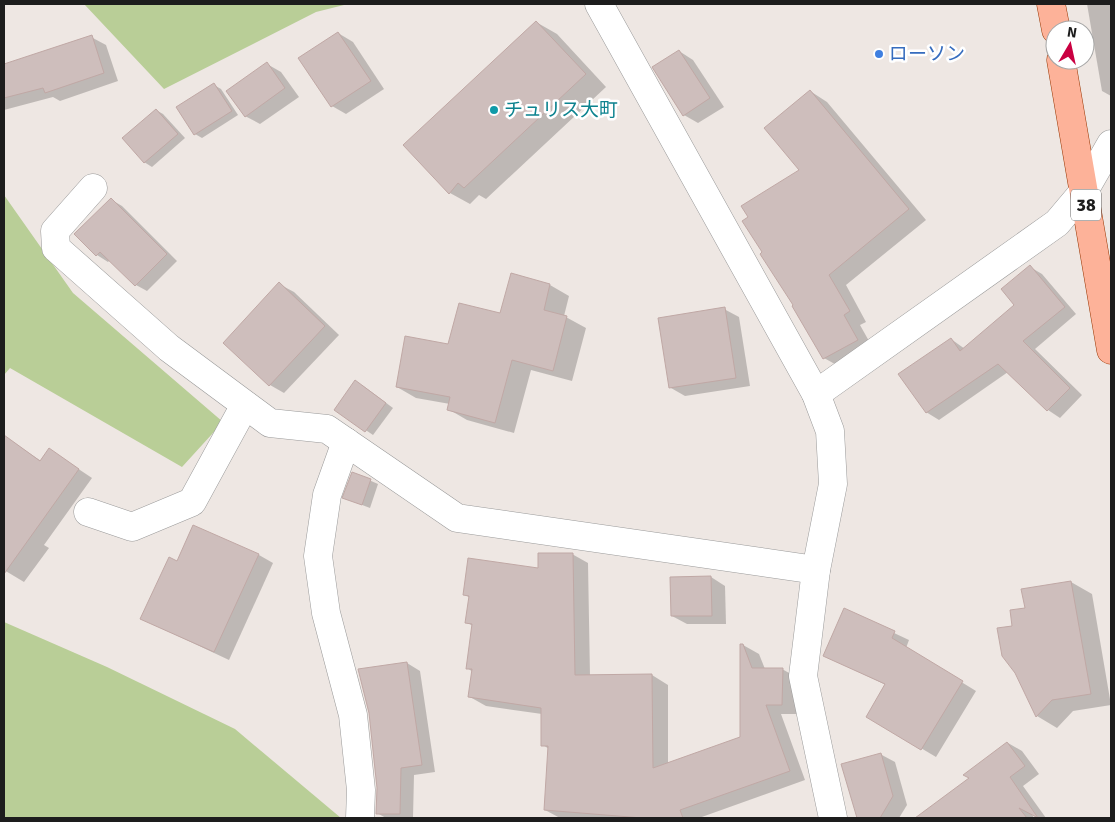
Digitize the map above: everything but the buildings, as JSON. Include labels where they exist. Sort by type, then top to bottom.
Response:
[{"type":"main road","points":[[1051,4],[1054,20]]},
{"type":"main road","name":"38","points":[[1063,70],[1111,350]]},
{"type":"street","points":[[599,4],[816,394],[830,431],[833,484],[816,570],[803,676],[833,818]]},
{"type":"street","points":[[816,394],[1056,222],[1084,191],[1111,144]]},
{"type":"street","points":[[93,188],[55,231],[56,248],[169,348],[270,423],[327,429],[457,518],[816,570]]},
{"type":"street","points":[[88,512],[132,527],[192,502],[246,405]]},
{"type":"street","points":[[346,442],[327,495],[318,556],[326,613],[354,715],[361,790],[360,818]]},
{"type":"green space","points":[[84,4],[348,4],[316,12],[164,89]]},
{"type":"green space","points":[[4,195],[73,293],[223,422],[182,467],[10,368],[4,375]]},
{"type":"green space","points":[[4,622],[107,667],[235,729],[341,818],[4,818]]},
{"type":"place","name":"ローソン","points":[[879,54]]},
{"type":"place","name":"チュリス大町","points":[[494,110]]}]
